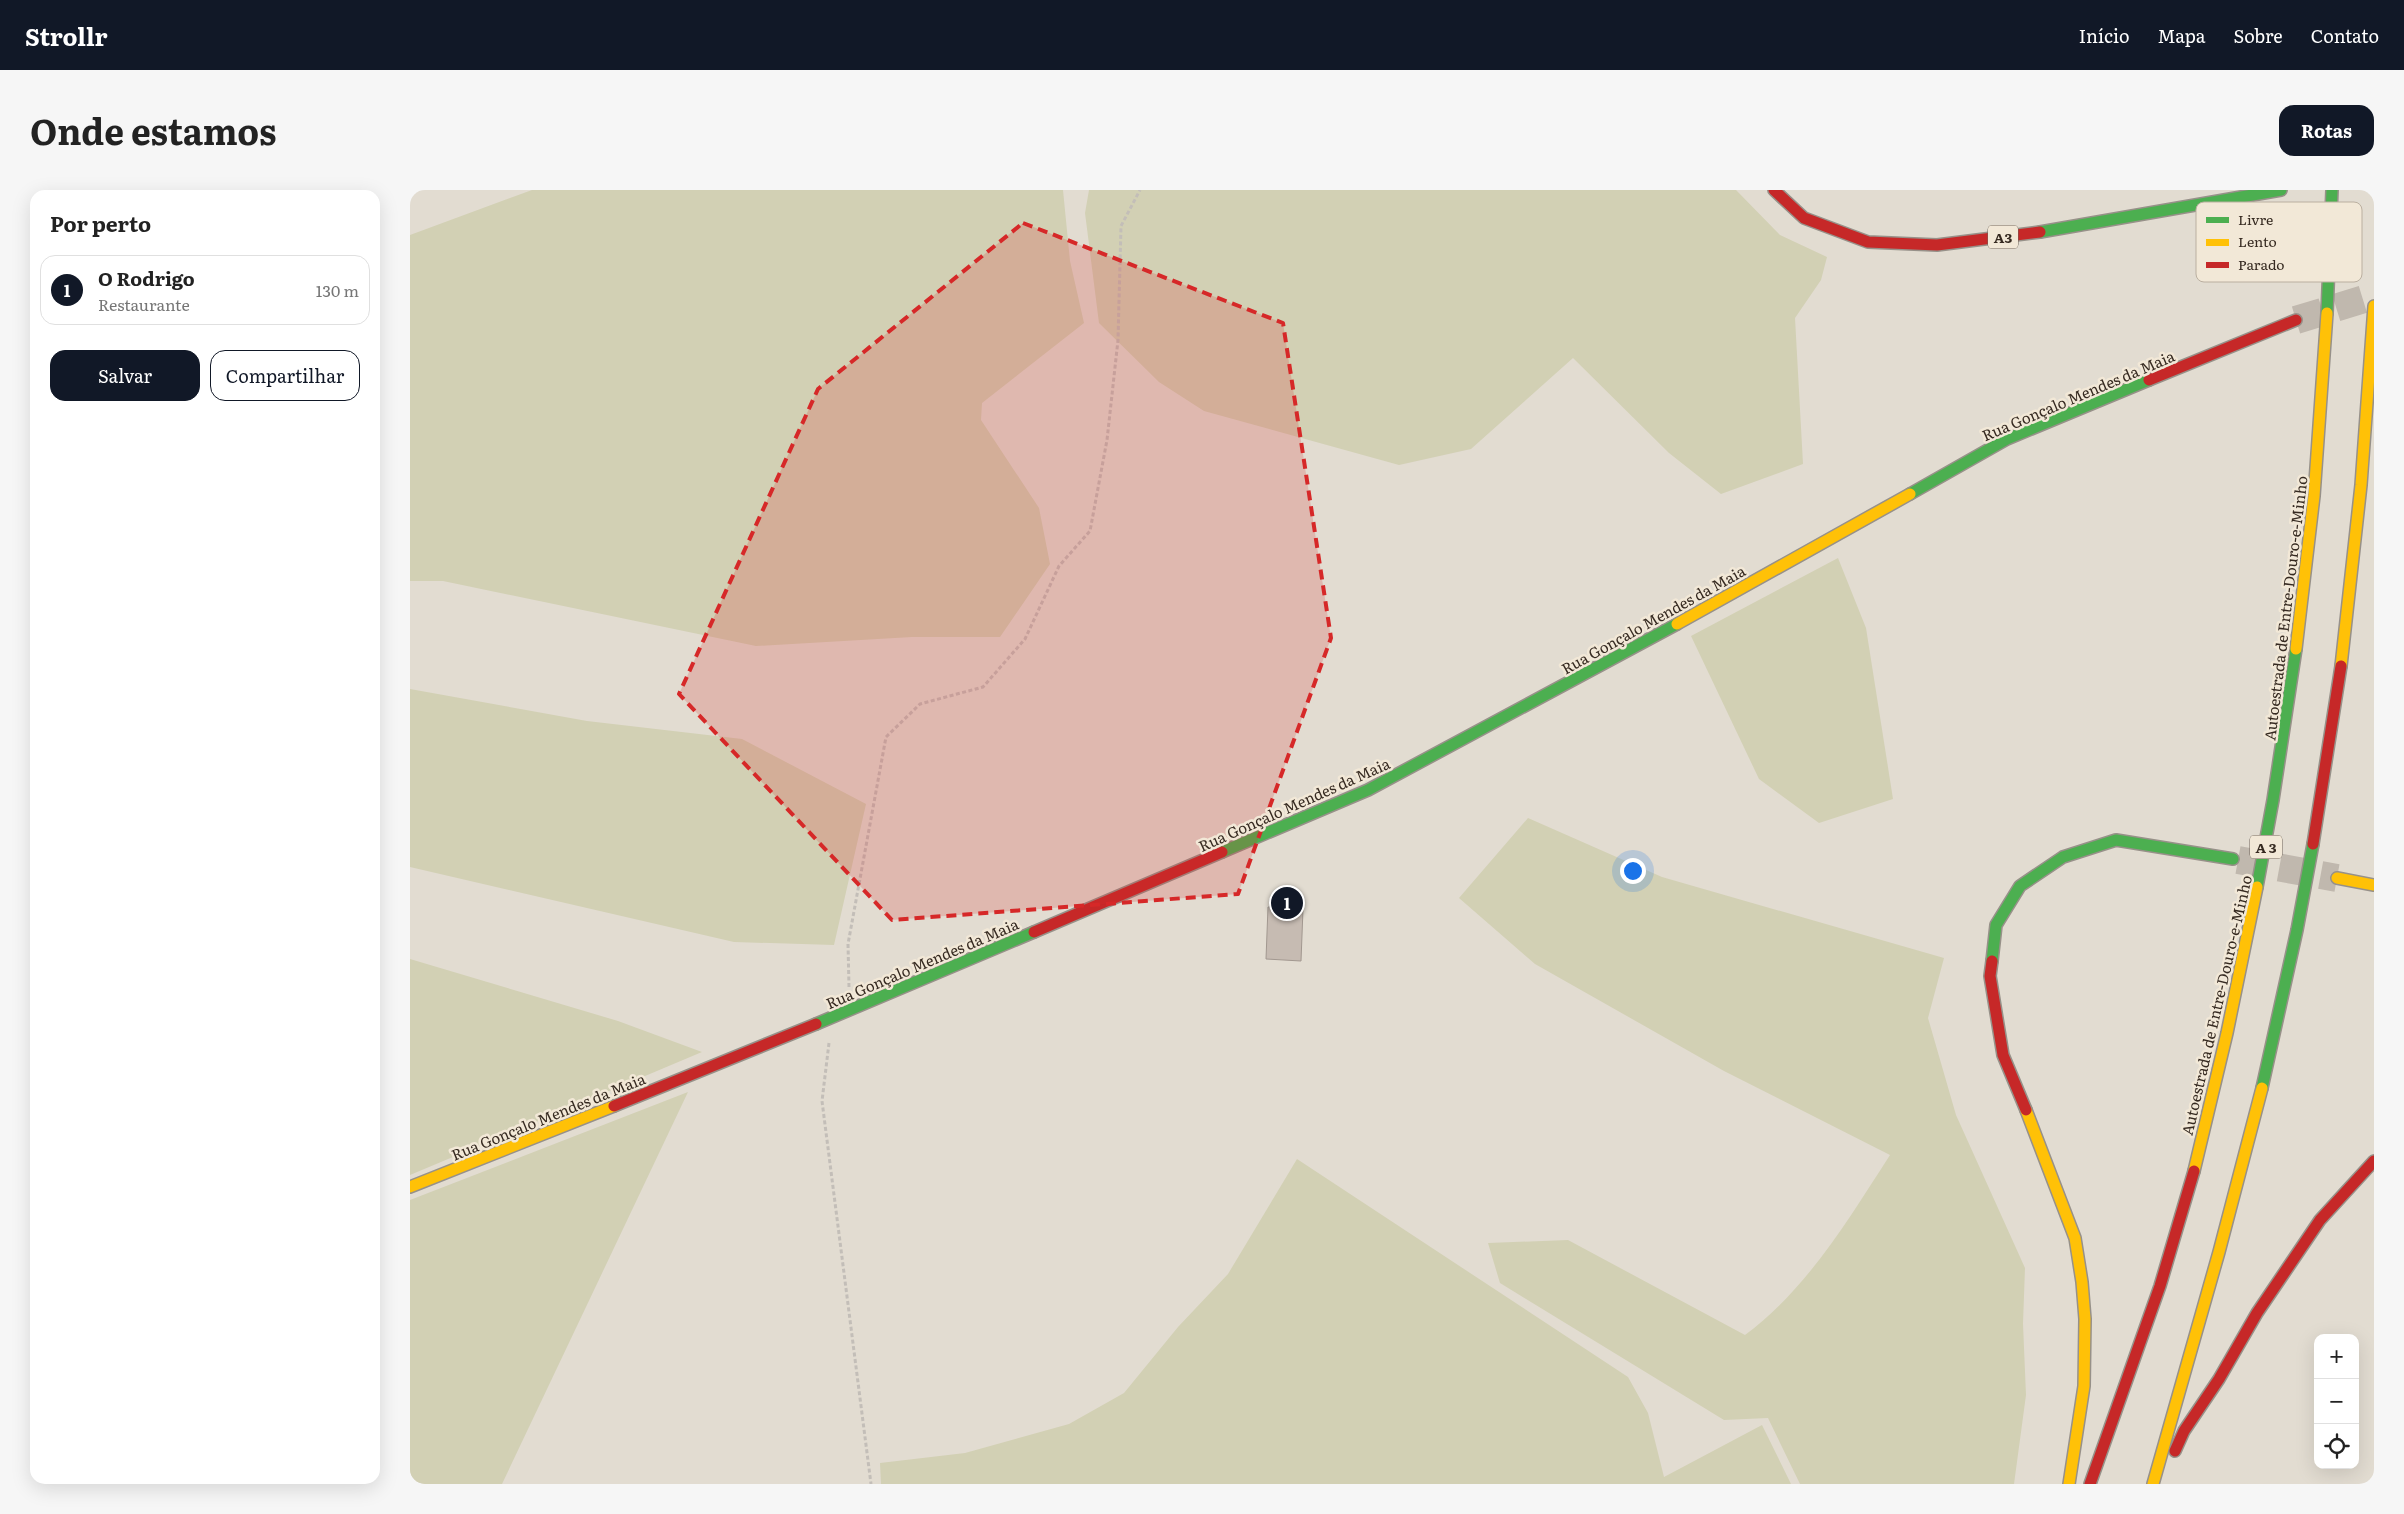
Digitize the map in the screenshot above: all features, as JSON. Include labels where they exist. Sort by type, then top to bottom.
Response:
[{"type":"main road","name":"A3","points":[[1774,190],[1804,218],[1868,242],[1937,245],[2065,229],[2196,205]]},
{"type":"main road","name":"A3","points":[[2212,202],[2282,190]]},
{"type":"main road","name":"Autoestrada de Entre-Douro-e-Minho","points":[[2090,1484],[2142,1340],[2182,1212],[2225,1042],[2259,886],[2289,708],[2314,495],[2327,333],[2329,282]]},
{"type":"main road","points":[[2153,1484],[2251,1131],[2301,910],[2321,802],[2345,634],[2360,503],[2374,306]]},
{"type":"main road","name":"Rua Gonçalo Mendes da Maia","points":[[410,1188],[850,1010],[1368,790],[1654,637],[2007,439],[2296,320]]},
{"type":"main road","points":[[2069,1484],[2084,1386],[2085,1319],[2082,1282],[2074,1238],[2038,1139],[2003,1055],[1990,976],[1996,925],[2020,886],[2063,857],[2116,840],[2233,859]]},
{"type":"main road","points":[[2337,878],[2374,885]]},
{"type":"main road","points":[[2159,1484],[2184,1431],[2219,1379],[2257,1313],[2320,1220],[2374,1160]]},
{"type":"path","points":[[850,1010],[848,944],[886,737],[920,704],[983,687],[1026,639],[1060,566],[1090,531],[1107,440],[1118,340],[1121,226],[1140,190]]},
{"type":"path","points":[[832,1017],[822,1102],[871,1484]]},
{"type":"highlighted area","points":[[1023,223],[1283,323],[1331,638],[1238,894],[892,920],[679,694],[818,389]]},
{"type":"shaded area","points":[[532,190],[1063,190],[1070,261],[1084,323],[982,403],[981,420],[1039,508],[1050,564],[1000,637],[912,637],[756,646],[443,581],[410,581],[410,235]]},
{"type":"shaded area","points":[[1089,190],[1736,190],[1780,235],[1827,257],[1821,280],[1795,318],[1803,464],[1721,494],[1669,453],[1573,358],[1471,449],[1399,465],[1204,411],[1159,382],[1099,323],[1085,213]]},
{"type":"shaded area","points":[[1838,558],[1866,628],[1893,799],[1819,823],[1759,779],[1691,636]]},
{"type":"shaded area","points":[[410,689],[587,721],[742,739],[866,804],[834,945],[734,942],[410,867]]},
{"type":"shaded area","points":[[1528,818],[1662,877],[1944,958],[1928,1018],[1956,1115],[2025,1268],[2023,1324],[2026,1395],[2014,1484],[1800,1484],[1768,1418],[1724,1420],[1500,1283],[1488,1243],[1568,1240],[1745,1335],[1788,1297],[1807,1275],[1842,1228],[1890,1155],[1724,1071],[1535,964],[1459,898]]},
{"type":"shaded area","points":[[410,959],[618,1021],[702,1052],[410,1175]]},
{"type":"shaded area","points":[[688,1092],[502,1484],[410,1484],[410,1200]]},
{"type":"shaded area","points":[[1297,1159],[1628,1377],[1648,1413],[1664,1477],[1762,1425],[1791,1484],[881,1484],[880,1463],[965,1453],[1069,1424],[1124,1393],[1178,1327],[1228,1274]]},
{"type":"building","points":[[1268,907],[1303,909],[1301,961],[1266,959]]},
{"type":"tunnel","points":[[2296,320],[2374,296]]},
{"type":"tunnel","points":[[2238,860],[2337,878]]},
{"type":"traffic: fast","points":[[2212,202],[2281,190]]},
{"type":"traffic: fast","points":[[2332,190],[2332,202]]},
{"type":"traffic: fast","points":[[2040,232],[2196,205]]},
{"type":"traffic: fast","points":[[2327,313],[2328,282]]},
{"type":"traffic: fast","points":[[1910,494],[2007,439],[2149,380]]},
{"type":"traffic: fast","points":[[1222,852],[1368,790],[1677,624]]},
{"type":"traffic: fast","points":[[2257,887],[2273,800],[2296,649]]},
{"type":"traffic: fast","points":[[1992,961],[1996,925],[2020,886],[2063,857],[2116,840],[2233,859]]},
{"type":"traffic: fast","points":[[2262,1088],[2297,930],[2313,844]]},
{"type":"traffic: fast","points":[[816,1024],[1034,932]]},
{"type":"traffic: slow","points":[[2341,666],[2361,485],[2374,306]]},
{"type":"traffic: slow","points":[[2296,649],[2314,496],[2327,313]]},
{"type":"traffic: slow","points":[[1677,624],[1910,494]]},
{"type":"traffic: slow","points":[[2337,878],[2374,885]]},
{"type":"traffic: slow","points":[[2194,1171],[2227,1033],[2257,887]]},
{"type":"traffic: slow","points":[[2153,1484],[2219,1252],[2262,1088]]},
{"type":"traffic: slow","points":[[410,1187],[614,1106]]},
{"type":"traffic: slow","points":[[2026,1110],[2075,1238],[2082,1282],[2085,1319],[2084,1386],[2069,1484]]},
{"type":"traffic: jam","points":[[1774,190],[1804,218],[1868,242],[1937,245],[2040,232]]},
{"type":"traffic: jam","points":[[2149,380],[2296,320]]},
{"type":"traffic: jam","points":[[2313,844],[2341,666]]},
{"type":"traffic: jam","points":[[1034,932],[1222,852]]},
{"type":"traffic: jam","points":[[1992,961],[1990,976],[2003,1055],[2026,1110]]},
{"type":"traffic: jam","points":[[614,1106],[816,1024]]},
{"type":"traffic: jam","points":[[2175,1451],[2184,1431],[2219,1379],[2257,1313],[2320,1220],[2374,1161]]},
{"type":"traffic: jam","points":[[2090,1484],[2160,1286],[2194,1171]]},
{"type":"place","name":"O Rodrigo","points":[[1287,903]]}]
